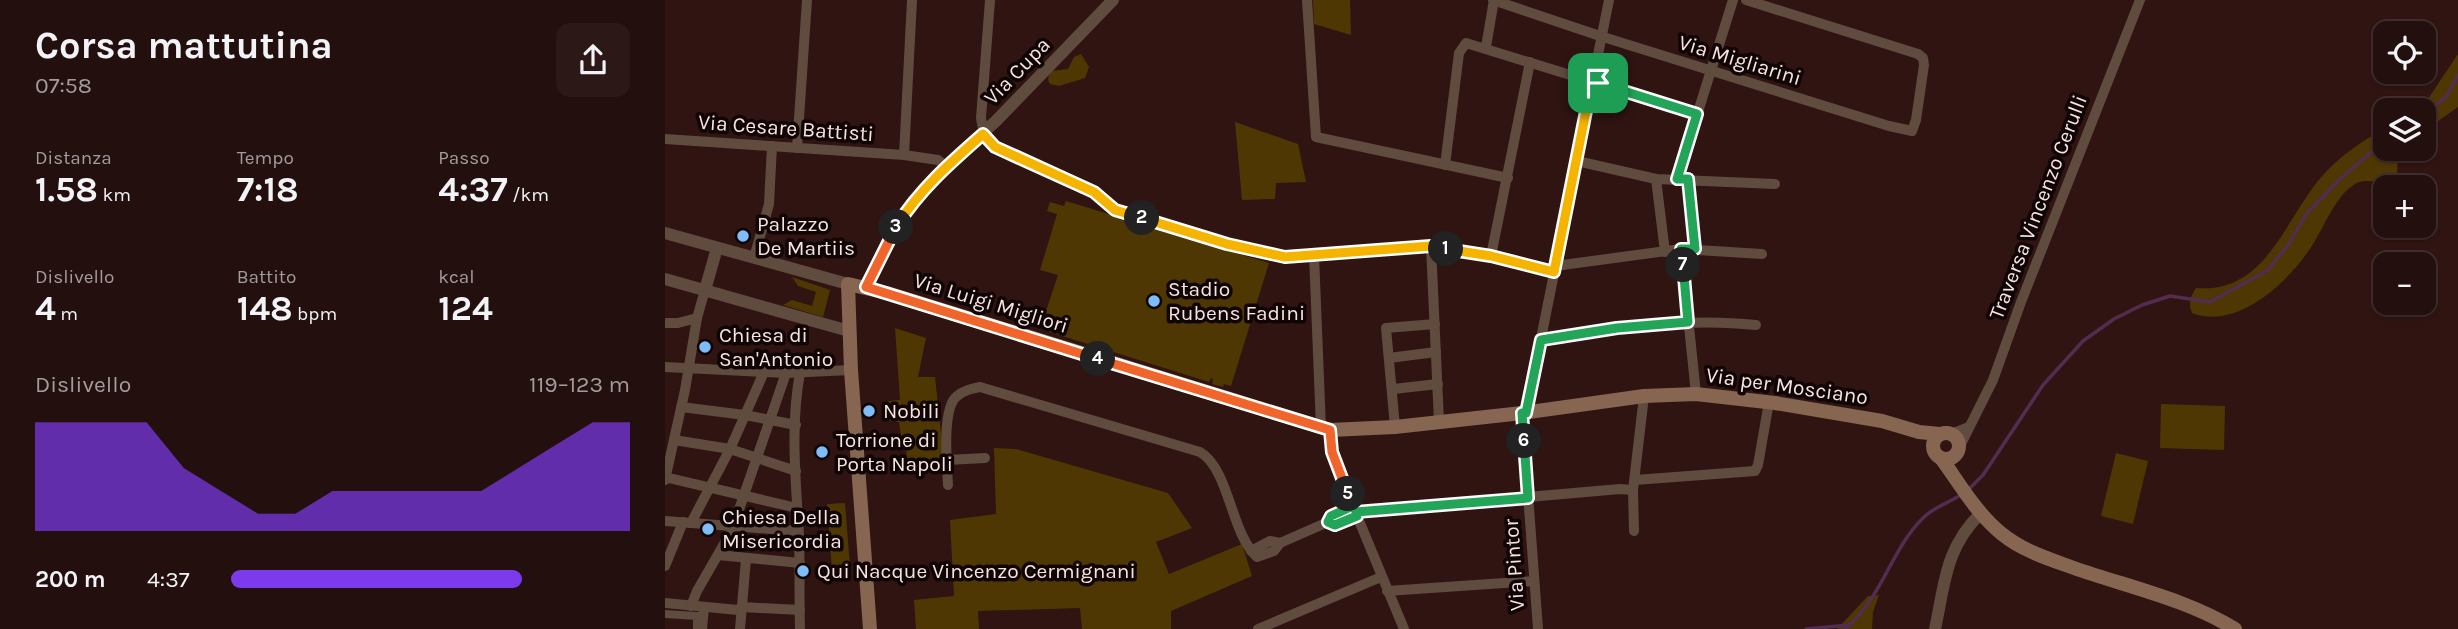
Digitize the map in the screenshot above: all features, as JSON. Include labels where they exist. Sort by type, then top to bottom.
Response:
[{"type":"main road","name":"Via Luigi Migliori","points":[[848,284],[866,287],[1325,429]]},
{"type":"main road","points":[[848,284],[851,370],[870,629]]},
{"type":"main road","name":"Via per Mosciano","points":[[1325,429],[1395,427],[1644,396],[1696,394],[1769,402],[1882,421],[1919,432],[1946,434]]},
{"type":"main road","points":[[1919,432],[1937,453],[1957,484],[2002,534],[2036,555],[2188,606],[2235,629]]},
{"type":"main road","points":[[1957,484],[1959,450],[1958,439],[1946,434],[1933,441],[1937,453],[1949,459],[1959,450]]},
{"type":"street","points":[[797,148],[807,0]]},
{"type":"street","points":[[904,155],[912,0]]},
{"type":"street","points":[[990,0],[981,118],[983,134],[995,147],[1094,192],[1115,210],[1258,252],[1285,257],[1431,246],[1555,269],[1681,249],[1762,254]]},
{"type":"street","name":"Via Cupa","points":[[866,287],[905,214],[946,166],[983,134],[1113,0]]},
{"type":"street","points":[[1307,0],[1316,137],[1508,178]]},
{"type":"street","points":[[1486,47],[1494,0]]},
{"type":"street","name":"Via Migliarini","points":[[1494,0],[1711,71],[1912,131],[1916,120],[1923,58],[1909,50],[1746,0]]},
{"type":"street","name":"Via Pintor","points":[[1538,629],[1524,413],[1609,0]]},
{"type":"street","points":[[1677,179],[1733,0]]},
{"type":"street","name":"Traversa Vincenzo Cerulli","points":[[1959,450],[1993,380],[2140,0]]},
{"type":"street","points":[[1445,165],[1459,53],[1466,43],[1697,114]]},
{"type":"street","points":[[1491,256],[1530,62]]},
{"type":"street","name":"Via Cesare Battisti","points":[[665,139],[904,155],[938,160],[946,166]]},
{"type":"street","points":[[754,258],[769,204],[772,146]]},
{"type":"street","points":[[1577,161],[1656,179],[1775,184]]},
{"type":"street","points":[[1656,179],[1665,252]]},
{"type":"street","points":[[1688,179],[1695,249]]},
{"type":"street","points":[[665,233],[848,284]]},
{"type":"street","points":[[1431,246],[1439,422]]},
{"type":"street","points":[[717,248],[697,318],[665,478],[797,508]]},
{"type":"street","points":[[1681,249],[1696,394]]},
{"type":"street","points":[[1314,255],[1325,429],[1381,578],[1404,629]]},
{"type":"street","points":[[665,279],[849,331]]},
{"type":"street","points":[[665,323],[697,318]]},
{"type":"street","points":[[1541,340],[1617,328],[1688,322],[1756,326]]},
{"type":"street","points":[[1395,427],[1386,328],[1435,324]]},
{"type":"street","points":[[1389,358],[1436,352]]},
{"type":"street","points":[[665,367],[786,373],[851,370]]},
{"type":"street","points":[[665,566],[687,522],[730,449],[764,372]]},
{"type":"street","points":[[691,606],[733,526],[786,373]]},
{"type":"street","points":[[800,373],[796,425],[800,629]]},
{"type":"street","points":[[1393,390],[1438,384]]},
{"type":"street","points":[[948,485],[949,410],[955,398],[966,390],[980,387],[1200,452],[1213,462],[1243,538],[1251,551],[1271,541],[1280,543],[1328,522],[1335,525],[1356,511],[1620,489],[1634,485],[1755,471],[1769,402]]},
{"type":"street","points":[[1634,531],[1634,485],[1644,396]]},
{"type":"street","points":[[681,407],[796,425]]},
{"type":"street","points":[[1946,434],[1969,427]]},
{"type":"street","points":[[674,440],[730,449],[796,471]]},
{"type":"street","points":[[947,460],[985,458]]},
{"type":"street","points":[[1935,629],[1954,546],[1981,513]]},
{"type":"street","points":[[665,521],[799,531]]},
{"type":"street","points":[[718,555],[800,563]]},
{"type":"street","points":[[740,629],[746,559]]},
{"type":"street","points":[[1258,629],[1381,578]]},
{"type":"street","points":[[1387,592],[1534,581]]},
{"type":"street","points":[[665,603],[738,610],[742,607],[800,610]]},
{"type":"street","points":[[700,629],[704,607]]},
{"type":"street","points":[[665,614],[698,616],[700,629]]},
{"type":"shaded area","points":[[1313,0],[1350,0],[1351,35],[1314,24]]},
{"type":"shaded area","points":[[1081,54],[1089,67],[1085,78],[1059,86],[1050,84],[1048,80],[1052,71],[1068,69],[1074,57]]},
{"type":"shaded area","points":[[2458,54],[2458,107],[2436,123],[2436,98],[2429,98]]},
{"type":"shaded area","points":[[1235,122],[1298,144],[1306,182],[1276,183],[1275,199],[1242,200]]},
{"type":"shaded area","points":[[2373,135],[2373,161],[2398,161],[2397,175],[2373,175],[2373,181],[2359,182],[2346,191],[2303,258],[2261,299],[2245,309],[2227,315],[2210,317],[2192,313],[2190,300],[2196,288],[2219,287],[2239,280],[2255,268],[2269,253],[2318,181],[2349,151]]},
{"type":"shaded area","name":"Stadio Rubens Fadini","points":[[1066,201],[1269,263],[1231,386],[1212,384],[1211,378],[1209,382],[1043,330],[1041,326],[1058,275],[1040,270],[1057,214],[1047,211],[1050,202],[1064,206]]},
{"type":"shaded area","points":[[792,277],[830,290],[823,317],[783,305],[792,300],[812,306],[816,292],[798,286]]},
{"type":"shaded area","points":[[895,328],[926,338],[918,377],[935,377],[944,461],[907,463],[906,444],[902,444],[899,422],[888,421],[887,401],[900,400]]},
{"type":"shaded area","points":[[2161,404],[2225,406],[2224,450],[2160,448]]},
{"type":"shaded area","points":[[994,448],[1016,449],[1168,493],[1192,528],[1156,542],[1169,574],[1242,544],[1252,576],[1171,611],[1171,629],[1082,629],[1080,608],[978,611],[979,629],[916,629],[914,600],[954,596],[950,520],[996,514]]},
{"type":"shaded area","points":[[2116,453],[2148,461],[2133,524],[2101,516]]},
{"type":"shaded area","points":[[845,503],[850,567],[832,569],[827,504]]},
{"type":"shaded area","points":[[1879,595],[1873,612],[1872,629],[1837,629],[1868,596]]},
{"type":"waterway","points":[[2436,105],[2446,97],[2458,75]]},
{"type":"waterway","points":[[1968,490],[1983,475],[2043,385],[2083,341],[2114,319],[2142,305],[2170,296],[2210,302],[2268,270],[2290,242],[2306,214],[2373,151]]},
{"type":"waterway","points":[[1845,629],[1868,603],[1911,531],[1930,512],[1959,496]]},
{"type":"waterway","points":[[1806,629],[1849,625]]},
{"type":"place","name":"Palazzo De Martiis","points":[[743,236]]},
{"type":"place","name":"Stadio Rubens Fadini","points":[[1154,301]]},
{"type":"place","name":"Chiesa di San'Antonio","points":[[705,347]]},
{"type":"place","name":"Nobili","points":[[869,411]]},
{"type":"place","name":"Torrione di Porta Napoli","points":[[822,452]]},
{"type":"place","name":"Chiesa Della Misericordia","points":[[708,529]]},
{"type":"place","name":"Qui Nacque Vincenzo Cermignani","points":[[803,571]]},
{"type":"route","points":[[1592,81],[1598,83],[1697,114],[1677,179],[1688,179],[1695,249],[1681,249],[1688,322],[1617,328],[1541,340],[1526,413],[1522,413],[1528,498],[1356,512],[1357,516],[1335,525],[1328,522],[1331,516],[1353,506],[1332,452],[1330,430],[866,287],[889,239],[913,203],[940,172],[983,134],[995,147],[1094,192],[1115,210],[1258,252],[1285,257],[1431,246],[1491,256],[1554,272],[1592,81]]}]
